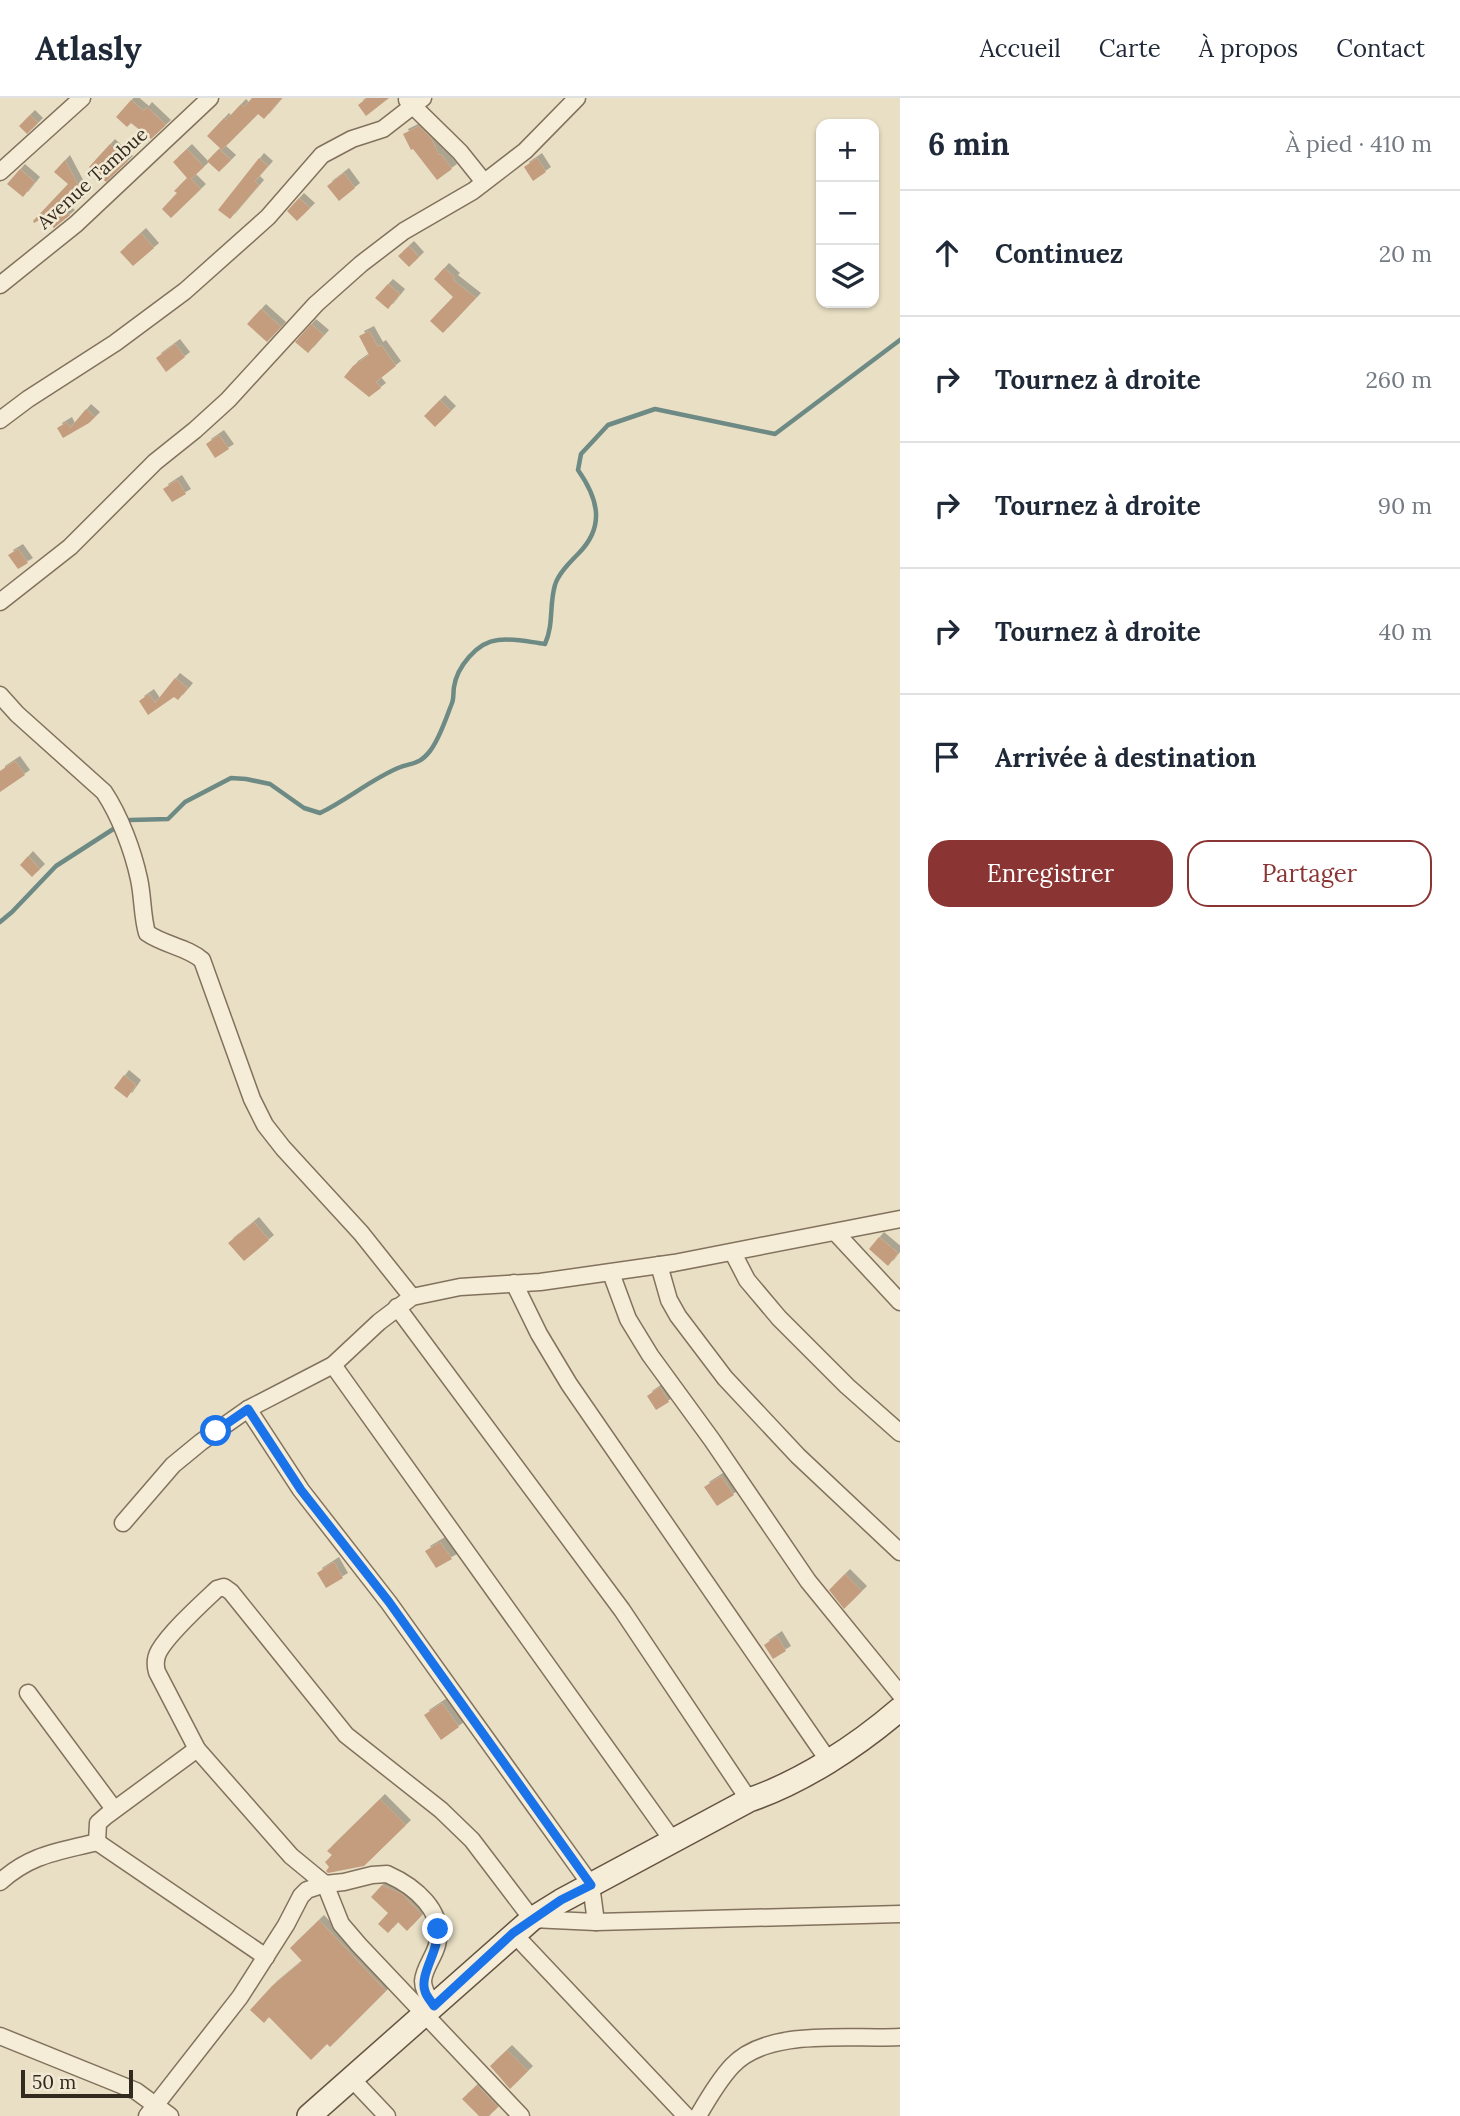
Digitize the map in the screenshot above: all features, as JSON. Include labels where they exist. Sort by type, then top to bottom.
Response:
[{"type":"street","points":[[0,172],[82,98]]},
{"type":"street","name":"Avenue Tambue","points":[[0,285],[76,224],[210,98]]},
{"type":"street","points":[[0,603],[70,547],[155,462],[228,400],[294,326],[361,264],[404,231],[449,206],[525,151],[577,98]]},
{"type":"street","points":[[0,420],[115,343],[185,291],[268,217],[322,155],[352,139],[383,129],[414,101],[484,182]]},
{"type":"street","points":[[0,695],[17,714],[104,792],[114,806],[140,881],[147,933],[202,960],[252,1099],[265,1125],[361,1233],[412,1297]]},
{"type":"street","points":[[123,1523],[173,1465],[201,1442],[248,1409],[333,1365],[397,1307],[412,1297],[460,1287],[611,1273],[733,1253],[900,1219]]},
{"type":"street","points":[[835,1232],[900,1302]]},
{"type":"street","points":[[733,1253],[747,1280],[779,1318],[847,1386],[900,1433]]},
{"type":"street","points":[[659,1265],[669,1300],[678,1316],[725,1378],[798,1456],[900,1552]]},
{"type":"street","points":[[611,1273],[628,1319],[650,1355],[712,1440],[808,1581],[900,1693]]},
{"type":"street","points":[[514,1283],[539,1334],[569,1384],[828,1760]]},
{"type":"street","points":[[397,1307],[622,1610],[748,1800]]},
{"type":"street","points":[[333,1365],[673,1841]]},
{"type":"street","points":[[248,1409],[301,1490],[389,1602],[591,1885],[596,1922]]},
{"type":"street","points":[[522,2116],[430,2010],[341,1924],[325,1884],[291,1856],[197,1749],[157,1672],[155,1664],[158,1652],[216,1589],[224,1587],[232,1592],[346,1735],[441,1810],[472,1840],[532,1919]]},
{"type":"street","points":[[28,1692],[114,1809]]},
{"type":"street","points":[[309,2116],[532,1919],[748,1800],[771,1793],[806,1775],[857,1742],[900,1709]]},
{"type":"street","points":[[97,1842],[98,1823],[197,1749]]},
{"type":"street","points":[[0,1882],[24,1863],[41,1855],[97,1842],[266,1957]]},
{"type":"street","points":[[152,2110],[240,1997],[307,1890],[325,1884],[387,1874],[412,1888],[427,1902],[435,1915],[438,1929],[438,1942],[423,1980],[430,2010]]},
{"type":"street","points":[[532,1919],[596,1922],[900,1914]]},
{"type":"street","points":[[513,1933],[594,2022],[686,2116]]},
{"type":"street","points":[[0,2036],[136,2091],[152,2110],[170,2116]]},
{"type":"street","points":[[698,2116],[733,2065],[758,2049],[783,2041],[900,2037]]},
{"type":"street","points":[[351,2078],[387,2116]]},
{"type":"street","points":[[136,2091],[140,2116]]},
{"type":"building","points":[[252,98],[282,98],[264,119],[258,114],[222,150],[207,136],[224,118],[226,120],[241,104],[244,107]]},
{"type":"building","points":[[367,98],[389,98],[366,116],[358,105]]},
{"type":"building","points":[[131,100],[144,111],[147,107],[166,125],[151,139],[131,123],[127,127],[116,117]]},
{"type":"building","points":[[30,115],[38,123],[27,134],[19,126]]},
{"type":"building","points":[[419,126],[431,138],[439,155],[441,154],[452,169],[437,180],[413,149],[411,150],[403,134]]},
{"type":"building","points":[[110,144],[128,161],[106,182],[89,167]]},
{"type":"building","points":[[187,149],[204,167],[191,179],[201,189],[171,218],[162,209],[187,178],[173,162]]},
{"type":"building","points":[[219,149],[231,160],[219,172],[207,161]]},
{"type":"building","points":[[259,158],[268,166],[255,181],[259,185],[230,219],[218,210]]},
{"type":"building","points":[[537,158],[546,172],[533,181],[524,167]]},
{"type":"building","points":[[65,160],[85,198],[62,208],[70,215],[54,228],[43,218],[34,223],[68,184],[54,172]]},
{"type":"building","points":[[20,169],[35,182],[23,197],[7,184]]},
{"type":"building","points":[[344,173],[355,188],[339,201],[327,186]]},
{"type":"building","points":[[299,198],[310,208],[297,221],[287,211]]},
{"type":"building","points":[[141,233],[154,248],[133,266],[120,252]]},
{"type":"building","points":[[409,246],[419,257],[409,267],[398,256]]},
{"type":"building","points":[[444,268],[455,278],[453,280],[476,298],[443,333],[430,321],[453,297],[434,279]]},
{"type":"building","points":[[388,284],[400,294],[388,309],[375,298]]},
{"type":"building","points":[[261,309],[281,327],[267,342],[247,324]]},
{"type":"building","points":[[311,324],[324,335],[308,353],[295,342]]},
{"type":"building","points":[[369,331],[378,347],[381,345],[396,366],[376,382],[381,388],[369,397],[344,377],[353,366],[369,355],[359,336]]},
{"type":"building","points":[[175,344],[185,357],[166,372],[156,358]]},
{"type":"building","points":[[440,400],[451,411],[435,427],[424,416]]},
{"type":"building","points":[[86,409],[95,417],[63,438],[57,428],[67,422],[70,428]]},
{"type":"building","points":[[219,435],[229,449],[215,458],[206,444]]},
{"type":"building","points":[[177,480],[186,494],[172,502],[163,489]]},
{"type":"building","points":[[18,549],[28,563],[18,569],[8,555]]},
{"type":"building","points":[[175,678],[188,688],[178,700],[174,697],[148,715],[139,701],[149,694],[155,703]]},
{"type":"building","points":[[15,761],[25,775],[0,792],[0,771]]},
{"type":"building","points":[[28,856],[40,869],[32,877],[20,865]]},
{"type":"building","points":[[124,1075],[136,1085],[127,1098],[114,1088]]},
{"type":"building","points":[[254,1222],[269,1240],[244,1261],[228,1243]]},
{"type":"building","points":[[879,1237],[898,1253],[888,1266],[869,1249]]},
{"type":"building","points":[[660,1387],[669,1402],[656,1410],[647,1396]]},
{"type":"building","points":[[721,1476],[734,1495],[717,1506],[704,1487]]},
{"type":"building","points":[[440,1542],[452,1559],[436,1568],[425,1551]]},
{"type":"building","points":[[334,1562],[343,1578],[326,1588],[317,1573]]},
{"type":"building","points":[[845,1574],[862,1591],[844,1609],[829,1590]]},
{"type":"building","points":[[777,1636],[786,1651],[773,1659],[764,1645]]},
{"type":"building","points":[[442,1703],[459,1727],[441,1740],[424,1715]]},
{"type":"building","points":[[380,1799],[406,1825],[364,1866],[328,1873],[326,1871],[329,1867],[325,1862],[332,1855],[327,1851]]},
{"type":"building","points":[[382,1885],[402,1894],[422,1915],[407,1931],[398,1922],[388,1933],[378,1924],[388,1913],[371,1897]]},
{"type":"building","points":[[319,1920],[386,1991],[330,2047],[327,2044],[311,2060],[269,2017],[264,2023],[250,2010],[272,1986],[302,1961],[290,1948]]},
{"type":"building","points":[[507,2050],[528,2071],[510,2089],[490,2066]]},
{"type":"building","points":[[477,2085],[498,2107],[489,2116],[479,2116],[462,2099]]},
{"type":"waterway","points":[[126,822],[168,819],[185,802],[231,778],[270,784],[304,808],[320,813],[388,773],[419,761],[437,740],[453,701],[459,672],[476,650],[498,640],[545,644],[550,629],[553,592],[557,581],[587,544],[595,523],[596,513],[591,492],[578,470],[581,454],[608,425],[655,409],[775,434],[900,340]]},
{"type":"waterway","points":[[0,922],[56,866],[118,826]]},
{"type":"route","points":[[216,1431],[248,1409],[301,1490],[389,1602],[591,1885],[561,1900],[513,1933],[434,2006],[424,1990],[423,1980],[438,1942],[438,1929]]}]
